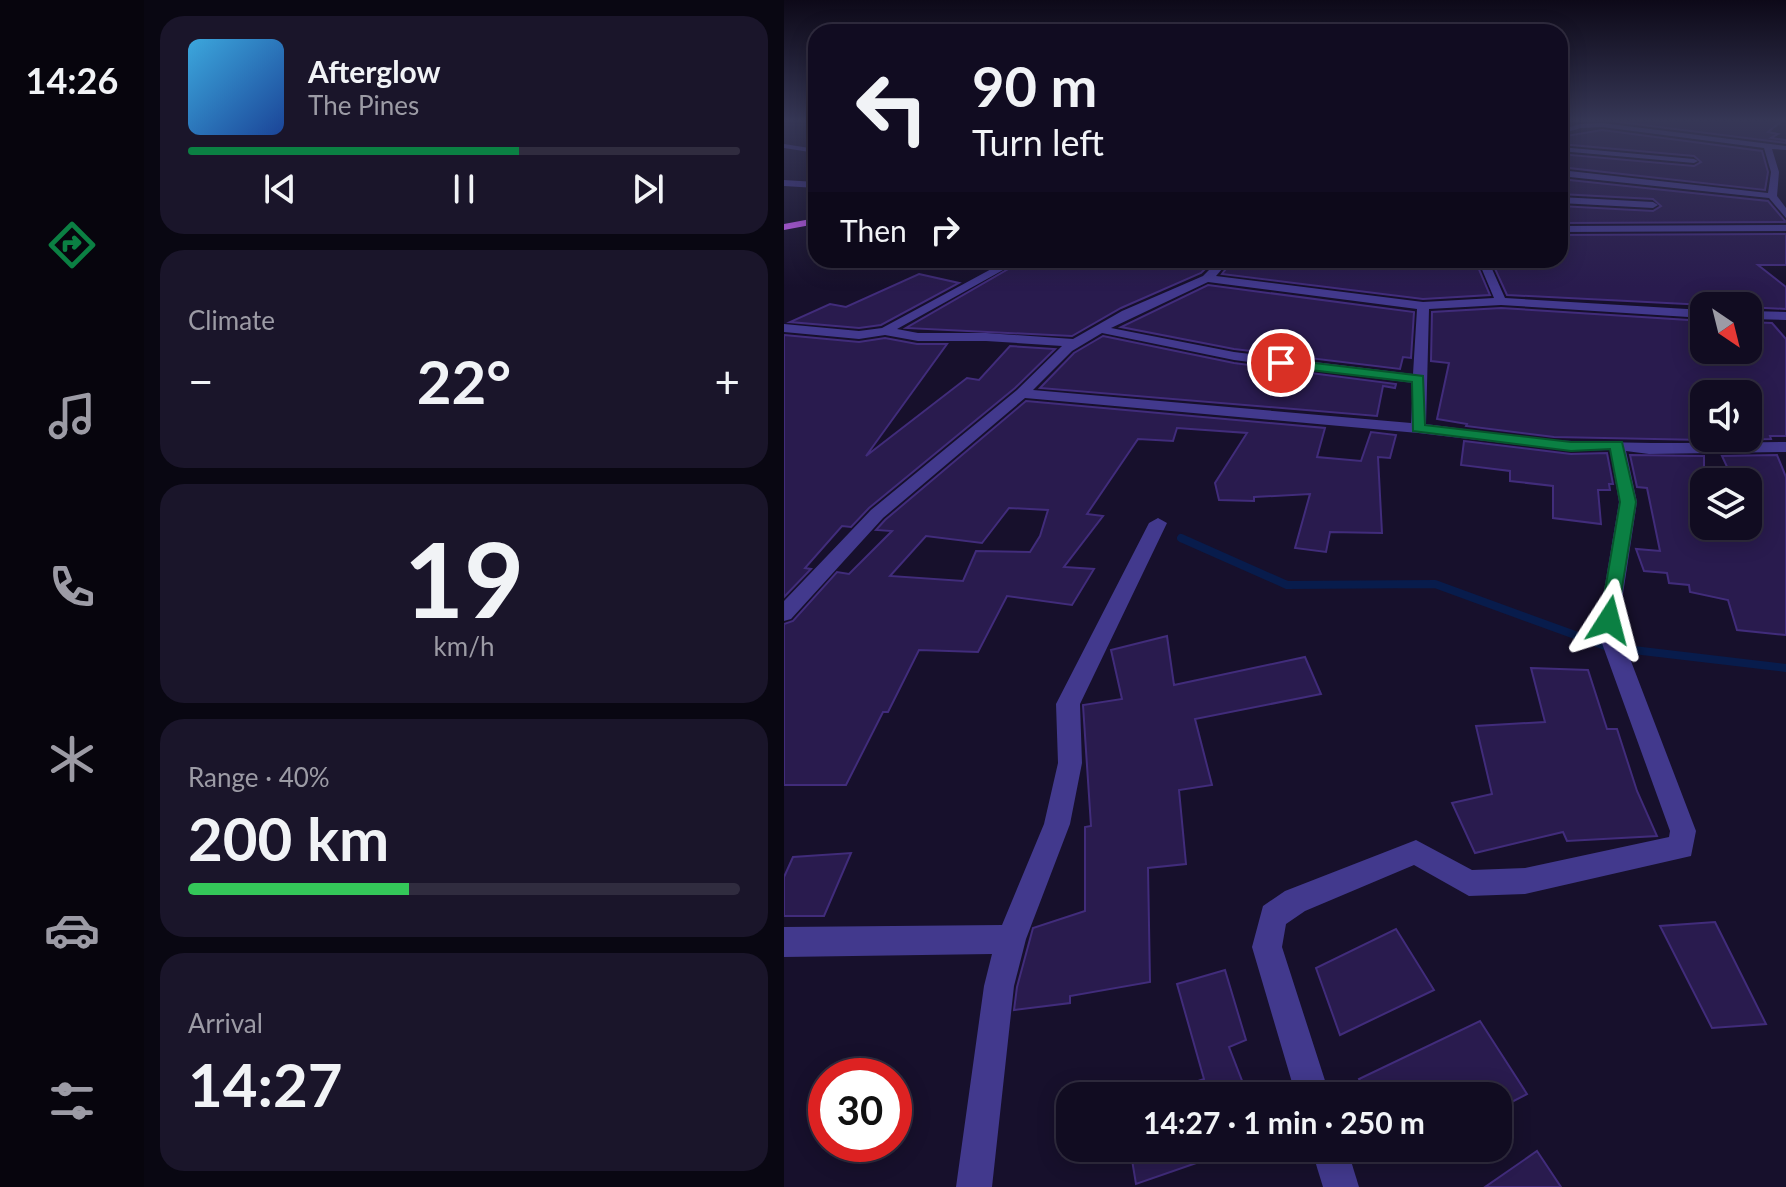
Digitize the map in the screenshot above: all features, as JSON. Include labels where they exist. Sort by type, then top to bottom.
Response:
[{"type":"main road","points":[[784,227],[808,222]]},
{"type":"street","points":[[1591,176],[1772,196]]},
{"type":"street","points":[[1678,186],[1684,176]]},
{"type":"street","points":[[1774,176],[1772,196],[1786,215]]},
{"type":"street","points":[[784,183],[808,184]]},
{"type":"street","points":[[1568,200],[1653,205]]},
{"type":"street","points":[[1772,228],[1786,242]]},
{"type":"street","points":[[1568,229],[1786,228]]},
{"type":"street","points":[[885,331],[1001,268]]},
{"type":"street","points":[[784,614],[877,514],[1022,393],[1048,365],[1099,329],[1137,308],[1207,278],[1217,268]]},
{"type":"street","points":[[1487,268],[1501,301]]},
{"type":"street","points":[[1207,278],[1423,306],[1501,301],[1690,313]]},
{"type":"street","points":[[1418,428],[1423,306]]},
{"type":"street","points":[[1762,315],[1786,316]]},
{"type":"street","points":[[784,328],[859,335],[885,331],[918,337],[986,337],[1076,343]]},
{"type":"street","points":[[1099,329],[1262,360],[1418,379]]},
{"type":"street","points":[[1022,393],[1418,428],[1571,446],[1785,449]]},
{"type":"street","points":[[1309,1082],[1267,947],[1273,916],[1295,901],[1416,852],[1469,883],[1525,881],[1681,847],[1683,831],[1610,628],[1628,502],[1617,445]]},
{"type":"street","points":[[974,1187],[999,986],[1011,939],[1057,824],[1070,763],[1068,704],[1158,523]]},
{"type":"street","points":[[784,942],[1011,939]]},
{"type":"street","points":[[1333,1162],[1341,1187]]},
{"type":"building","points":[[1644,176],[1767,176],[1765,190]]},
{"type":"building","points":[[1568,180],[1768,201],[1786,222],[1568,223],[1568,206],[1653,211],[1661,206],[1653,199],[1568,194]]},
{"type":"building","points":[[1786,234],[1786,265],[1758,265],[1786,287],[1786,309],[1762,308],[1762,292],[1690,292],[1690,304],[1507,295],[1495,268],[1568,268],[1568,235]]},
{"type":"building","points":[[1010,268],[1206,268],[1121,308],[1072,336],[906,328]]},
{"type":"building","points":[[1227,268],[1478,268],[1490,295],[1423,299],[1222,274]]},
{"type":"building","points":[[919,274],[959,283],[881,325],[859,328],[790,322],[830,304],[846,307]]},
{"type":"building","points":[[1208,285],[1414,312],[1411,358],[1403,357],[1400,369],[1234,349],[1121,327]]},
{"type":"building","points":[[1501,308],[1690,320],[1690,364],[1762,364],[1762,323],[1772,323],[1786,339],[1786,436],[1762,439],[1762,380],[1690,380],[1690,440],[1554,437],[1466,426],[1437,419],[1449,363],[1431,361],[1432,312]]},
{"type":"building","points":[[784,335],[859,342],[885,338],[917,344],[947,344],[866,456],[967,378],[979,380],[1010,346],[1055,349],[1015,388],[869,508],[851,527],[842,526],[805,568],[811,569],[784,597]]},
{"type":"building","points":[[1103,336],[1234,363],[1396,384],[1395,388],[1383,386],[1377,416],[1040,388],[1074,353]]},
{"type":"building","points":[[1026,401],[1325,428],[1317,457],[1361,461],[1371,432],[1396,435],[1390,458],[1378,457],[1382,533],[1330,532],[1326,552],[1295,548],[1310,494],[1254,497],[1254,501],[1219,500],[1215,483],[1247,433],[1177,428],[1173,441],[1138,439],[1087,514],[1103,516],[1064,567],[1094,569],[1072,605],[1007,596],[978,652],[919,650],[846,785],[784,785],[784,624],[793,621],[837,572],[849,574],[892,531],[876,530]],"holes":[[[1009,508],[1048,510],[1040,536],[1030,552],[976,551],[963,581],[890,576],[926,536],[982,543]]]},
{"type":"building","points":[[1464,441],[1571,454],[1607,453],[1613,484],[1609,484],[1610,490],[1598,490],[1601,524],[1553,518],[1553,486],[1510,481],[1510,471],[1461,465]]},
{"type":"building","points":[[1630,455],[1704,456],[1704,468],[1690,468],[1690,540],[1762,540],[1762,468],[1728,468],[1722,456],[1777,455],[1786,477],[1786,635],[1737,630],[1728,600],[1690,592],[1689,585],[1669,583],[1667,573],[1644,571],[1636,549],[1660,551],[1647,488],[1637,487]]},
{"type":"building","points":[[1167,636],[1174,685],[1305,657],[1321,694],[1195,719],[1212,785],[1179,790],[1186,864],[1148,868],[1150,982],[1070,996],[1070,1003],[1014,1010],[1033,928],[1085,911],[1085,827],[1091,826],[1083,705],[1122,699],[1111,650]]},
{"type":"building","points":[[1531,668],[1588,670],[1607,729],[1617,729],[1637,791],[1657,836],[1567,841],[1563,832],[1475,853],[1452,803],[1492,794],[1476,726],[1545,722]]},
{"type":"building","points":[[851,853],[824,916],[784,916],[784,877],[793,857]]},
{"type":"building","points":[[1715,922],[1766,1024],[1712,1028],[1660,926]]},
{"type":"building","points":[[1396,929],[1434,990],[1340,1035],[1316,968]]},
{"type":"building","points":[[1225,970],[1246,1040],[1229,1047],[1243,1082],[1195,1082],[1204,1079],[1177,984]]},
{"type":"building","points":[[1480,1021],[1527,1094],[1512,1102],[1512,1082],[1361,1082],[1359,1079]]},
{"type":"building","points":[[1537,1151],[1561,1187],[1485,1187]]},
{"type":"building","points":[[1132,1162],[1199,1162],[1136,1184]]},
{"type":"waterway","points":[[1181,538],[1287,585],[1435,584],[1608,647],[1786,668]]},
{"type":"route","points":[[1281,363],[1418,379],[1418,428],[1571,446],[1617,445],[1628,502],[1609,620]]}]
